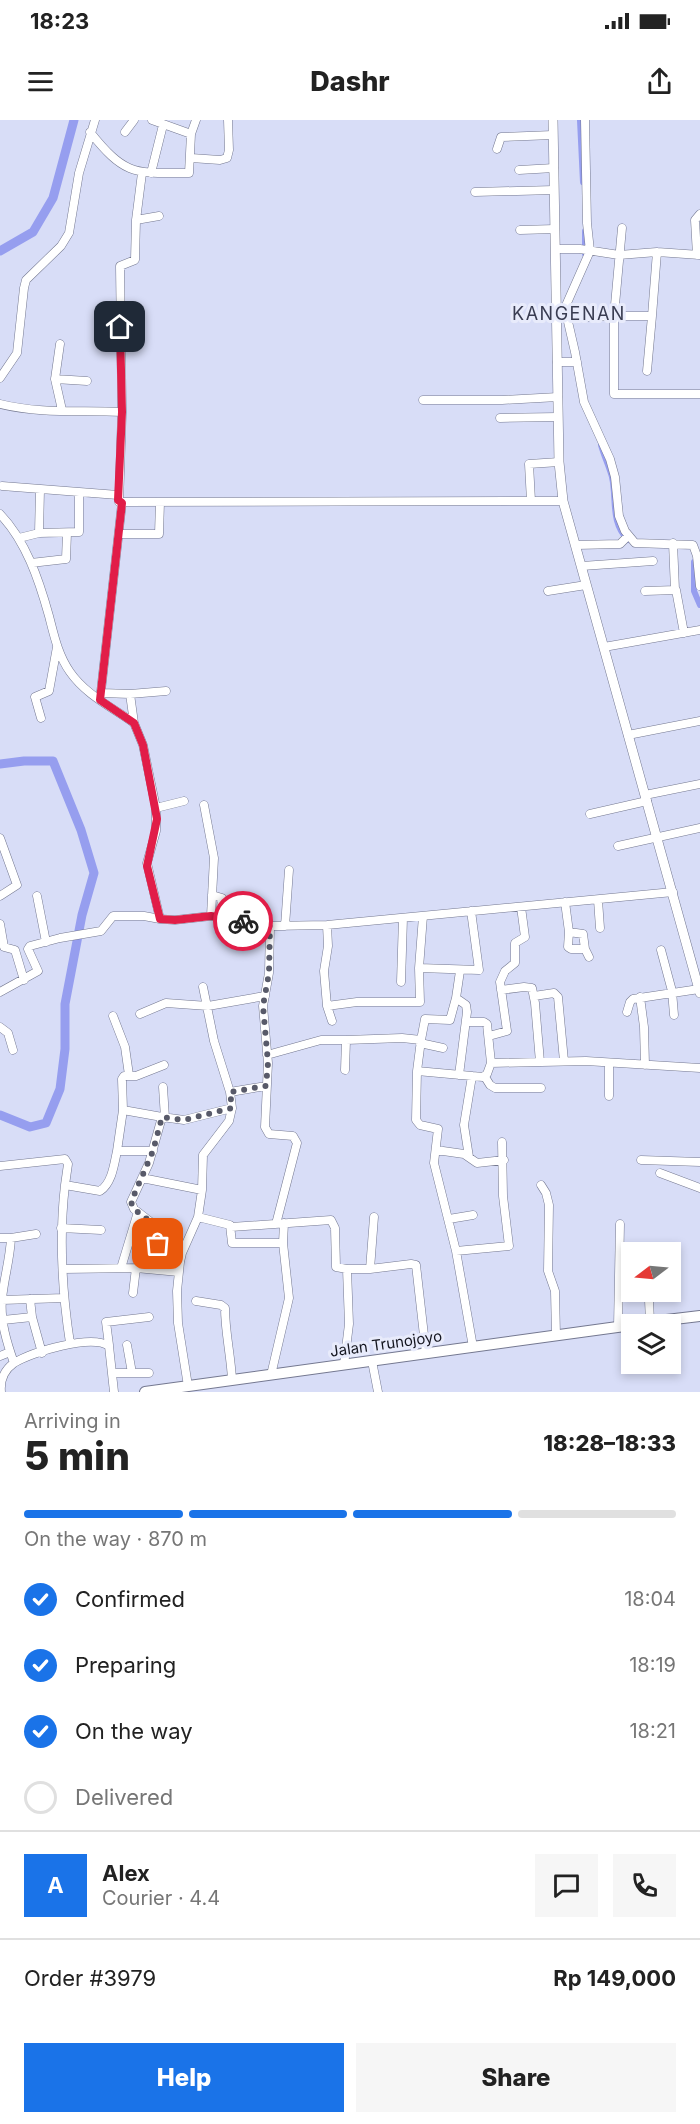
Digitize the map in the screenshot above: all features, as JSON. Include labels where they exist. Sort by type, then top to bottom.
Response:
[{"type":"highway","name":"Jalan Trunojoyo","points":[[681,1318],[700,1316]]},
{"type":"highway","points":[[681,1325],[700,1322]]},
{"type":"highway","name":"Jalan Trunojoyo","points":[[191,1389],[232,1380],[344,1365],[374,1368],[426,1353],[621,1327]]},
{"type":"highway","name":"Jalan Trunojoyo","points":[[145,1392],[191,1389],[374,1368],[621,1334]]},
{"type":"main road","points":[[553,120],[556,249],[565,296],[557,362],[558,462],[563,501],[657,837],[697,968],[699,991]]},
{"type":"street","points":[[0,378],[17,354],[26,280],[61,246],[69,233],[79,173],[95,120]]},
{"type":"street","points":[[125,132],[134,120]]},
{"type":"street","points":[[152,120],[191,134]]},
{"type":"street","points":[[90,132],[110,156],[121,165],[142,173],[189,173],[191,134],[196,120]]},
{"type":"street","points":[[191,158],[220,160],[227,158],[228,120]]},
{"type":"street","points":[[585,120],[587,223],[585,250],[565,296],[566,306],[562,319],[584,402],[610,459],[615,477],[617,512],[627,538],[635,543],[696,545],[700,586]]},
{"type":"street","points":[[151,173],[163,125]]},
{"type":"street","points":[[497,149],[501,137],[553,135]]},
{"type":"street","points":[[519,170],[554,168]]},
{"type":"street","points":[[142,173],[136,220],[135,260],[120,266],[122,412],[118,500],[122,503],[563,501]]},
{"type":"street","points":[[475,192],[554,190]]},
{"type":"street","points":[[556,249],[619,255],[657,252],[699,255],[695,220],[700,214]]},
{"type":"street","points":[[136,220],[159,216]]},
{"type":"street","points":[[622,228],[614,315],[614,394],[700,394]]},
{"type":"street","points":[[520,230],[555,229]]},
{"type":"street","points":[[647,371],[657,252]]},
{"type":"street","points":[[588,317],[652,316]]},
{"type":"street","points":[[60,344],[55,379],[62,410]]},
{"type":"street","points":[[557,362],[575,362]]},
{"type":"street","points":[[55,379],[87,381]]},
{"type":"street","points":[[423,400],[558,397]]},
{"type":"street","points":[[0,404],[38,411],[122,412]]},
{"type":"street","points":[[500,418],[558,417]]},
{"type":"street","points":[[531,501],[529,464],[558,462]]},
{"type":"street","points":[[2,486],[118,495]]},
{"type":"street","points":[[39,533],[40,490]]},
{"type":"street","points":[[19,538],[39,533],[80,531],[79,493]]},
{"type":"street","points":[[118,534],[159,534],[160,502]]},
{"type":"street","points":[[101,696],[122,503]]},
{"type":"street","points":[[0,514],[19,538],[31,563],[57,646],[69,671],[80,684],[101,696],[134,723]]},
{"type":"street","points":[[31,563],[66,559],[67,533]]},
{"type":"street","points":[[576,545],[618,544],[627,538]]},
{"type":"street","points":[[674,546],[675,590],[678,595],[684,633]]},
{"type":"street","points":[[582,566],[654,561]]},
{"type":"street","points":[[548,591],[586,585]]},
{"type":"street","points":[[645,591],[675,590]]},
{"type":"street","points":[[603,647],[700,630]]},
{"type":"street","points":[[41,718],[35,697],[49,691],[57,646]]},
{"type":"street","points":[[101,696],[166,691]]},
{"type":"street","points":[[130,694],[134,723],[143,745],[156,808],[156,831],[147,863],[160,919]]},
{"type":"street","points":[[628,735],[700,721]]},
{"type":"street","points":[[590,814],[700,784]]},
{"type":"street","points":[[156,808],[184,801]]},
{"type":"street","points":[[204,805],[214,858],[211,916]]},
{"type":"street","points":[[618,846],[700,828]]},
{"type":"street","points":[[0,838],[17,885],[0,896]]},
{"type":"street","points":[[285,926],[289,870]]},
{"type":"street","points":[[0,992],[38,970],[28,948],[66,936],[103,930],[113,916],[144,916],[175,920],[211,916],[270,926],[327,925],[673,892]]},
{"type":"street","points":[[212,895],[222,898],[220,917]]},
{"type":"street","points":[[37,896],[46,942]]},
{"type":"street","points":[[598,900],[600,928]]},
{"type":"street","points":[[565,903],[569,948],[587,953],[583,934],[569,932]]},
{"type":"street","points":[[489,1036],[507,1031],[501,977],[515,963],[515,943],[525,938],[521,907]]},
{"type":"street","points":[[418,968],[477,972],[479,969],[471,911]]},
{"type":"street","points":[[327,1006],[357,1002],[419,1002],[418,968],[423,915]]},
{"type":"street","points":[[401,982],[403,918]]},
{"type":"street","points":[[0,924],[4,947],[15,950],[24,980]]},
{"type":"street","points":[[327,925],[328,946],[323,966],[327,1006],[332,1021]]},
{"type":"street","points":[[270,926],[269,973],[263,1020],[267,1055],[267,1132],[272,1135],[293,1136],[297,1143],[283,1191],[280,1223],[289,1298],[271,1375]]},
{"type":"street","points":[[661,950],[672,994],[674,1015]]},
{"type":"street","points":[[460,971],[450,1020],[425,1019],[417,1071],[416,1121],[424,1126],[438,1128],[436,1170],[456,1251],[473,1347]]},
{"type":"street","points":[[191,1389],[178,1323],[179,1272],[182,1253],[198,1217],[202,1190],[202,1155],[229,1121],[232,1108],[230,1092],[214,1041],[203,987]]},
{"type":"street","points":[[501,990],[531,987],[534,996],[540,1062]]},
{"type":"street","points":[[627,1012],[631,1000],[640,997],[699,991]]},
{"type":"street","points":[[534,996],[554,993],[558,997],[564,1061]]},
{"type":"street","points":[[140,1014],[154,1006],[166,1003],[208,1006],[265,996]]},
{"type":"street","points":[[640,997],[645,1065]]},
{"type":"street","points":[[456,998],[466,1007],[459,1075]]},
{"type":"street","points":[[113,1016],[127,1053],[129,1075]]},
{"type":"street","points":[[466,1022],[486,1023],[491,1063],[485,1077]]},
{"type":"street","points":[[0,1027],[8,1033],[13,1050]]},
{"type":"street","points":[[267,1055],[319,1040],[402,1038],[443,1048]]},
{"type":"street","points":[[345,1070],[346,1040]]},
{"type":"street","points":[[491,1063],[564,1061],[700,1068]]},
{"type":"street","points":[[609,1063],[609,1096]]},
{"type":"street","points":[[65,1185],[102,1190],[110,1178],[117,1151],[123,1110],[123,1076],[136,1076],[164,1065]]},
{"type":"street","points":[[417,1071],[485,1077]]},
{"type":"street","points":[[469,1157],[464,1126],[472,1076]]},
{"type":"street","points":[[485,1077],[495,1088],[541,1088]]},
{"type":"street","points":[[230,1092],[266,1086]]},
{"type":"street","points":[[154,1268],[160,1230],[133,1208],[131,1202],[153,1151],[163,1118],[163,1087]]},
{"type":"street","points":[[123,1110],[184,1120],[232,1108]]},
{"type":"street","points":[[456,1251],[509,1246],[503,1196],[502,1142]]},
{"type":"street","points":[[436,1150],[464,1154],[477,1163],[504,1160]]},
{"type":"street","points":[[117,1151],[153,1151]]},
{"type":"street","points":[[0,1166],[65,1159],[68,1164],[61,1228],[64,1298],[70,1343]]},
{"type":"street","points":[[641,1160],[700,1161]]},
{"type":"street","points":[[660,1173],[700,1188]]},
{"type":"street","points":[[142,1178],[202,1190]]},
{"type":"street","points":[[541,1185],[549,1205],[548,1271],[555,1291],[556,1336]]},
{"type":"street","points":[[121,1268],[138,1212]]},
{"type":"street","points":[[449,1219],[473,1215]]},
{"type":"street","points":[[198,1217],[229,1224],[231,1227],[332,1220],[335,1228],[336,1267],[370,1269],[416,1265],[426,1353]]},
{"type":"street","points":[[370,1269],[374,1217]]},
{"type":"street","points":[[618,1327],[620,1224]]},
{"type":"street","points":[[231,1227],[232,1243],[283,1243]]},
{"type":"street","points":[[61,1228],[101,1230]]},
{"type":"street","points":[[0,1238],[36,1234]]},
{"type":"street","points":[[11,1238],[2,1300],[3,1320],[14,1363]]},
{"type":"street","points":[[133,1293],[136,1268]]},
{"type":"street","points":[[63,1269],[154,1268],[179,1272]]},
{"type":"street","points":[[344,1365],[349,1324],[347,1269]]},
{"type":"street","points":[[2,1300],[64,1298]]},
{"type":"street","points":[[30,1299],[32,1317],[42,1353]]},
{"type":"street","points":[[196,1301],[221,1305],[225,1308],[232,1380]]},
{"type":"street","points":[[3,1320],[32,1317]]},
{"type":"street","points":[[114,1392],[106,1322],[149,1317]]},
{"type":"street","points":[[1,1392],[1,1381],[14,1363],[70,1343],[90,1342],[109,1345]]},
{"type":"street","points":[[127,1345],[132,1373]]},
{"type":"street","points":[[0,1356],[10,1352]]},
{"type":"street","points":[[374,1368],[378,1391]]},
{"type":"street","points":[[112,1373],[149,1373]]},
{"type":"waterway","points":[[0,251],[33,232],[53,198],[74,120]]},
{"type":"waterway","points":[[580,120],[583,182]]},
{"type":"waterway","points":[[585,231],[585,254]]},
{"type":"waterway","points":[[601,445],[612,477],[616,518],[622,533],[628,540]]},
{"type":"waterway","points":[[694,562],[694,591],[700,605]]},
{"type":"waterway","points":[[0,764],[53,761],[81,830],[94,873],[82,915],[65,1004],[65,1049],[60,1089],[46,1123],[30,1127],[0,1115]]},
{"type":"way so far","points":[[158,1244],[160,1229],[134,1209],[131,1202],[149,1163],[162,1117],[184,1120],[232,1108],[230,1092],[266,1086],[268,1063],[263,1006],[269,973],[270,926],[243,921]]},
{"type":"district","name":"KANGENAN","points":[[569,314]]},
{"type":"route","points":[[120,327],[122,412],[118,500],[122,503],[100,700],[134,723],[143,745],[157,819],[147,866],[160,919],[175,920],[211,916],[243,921]]}]
